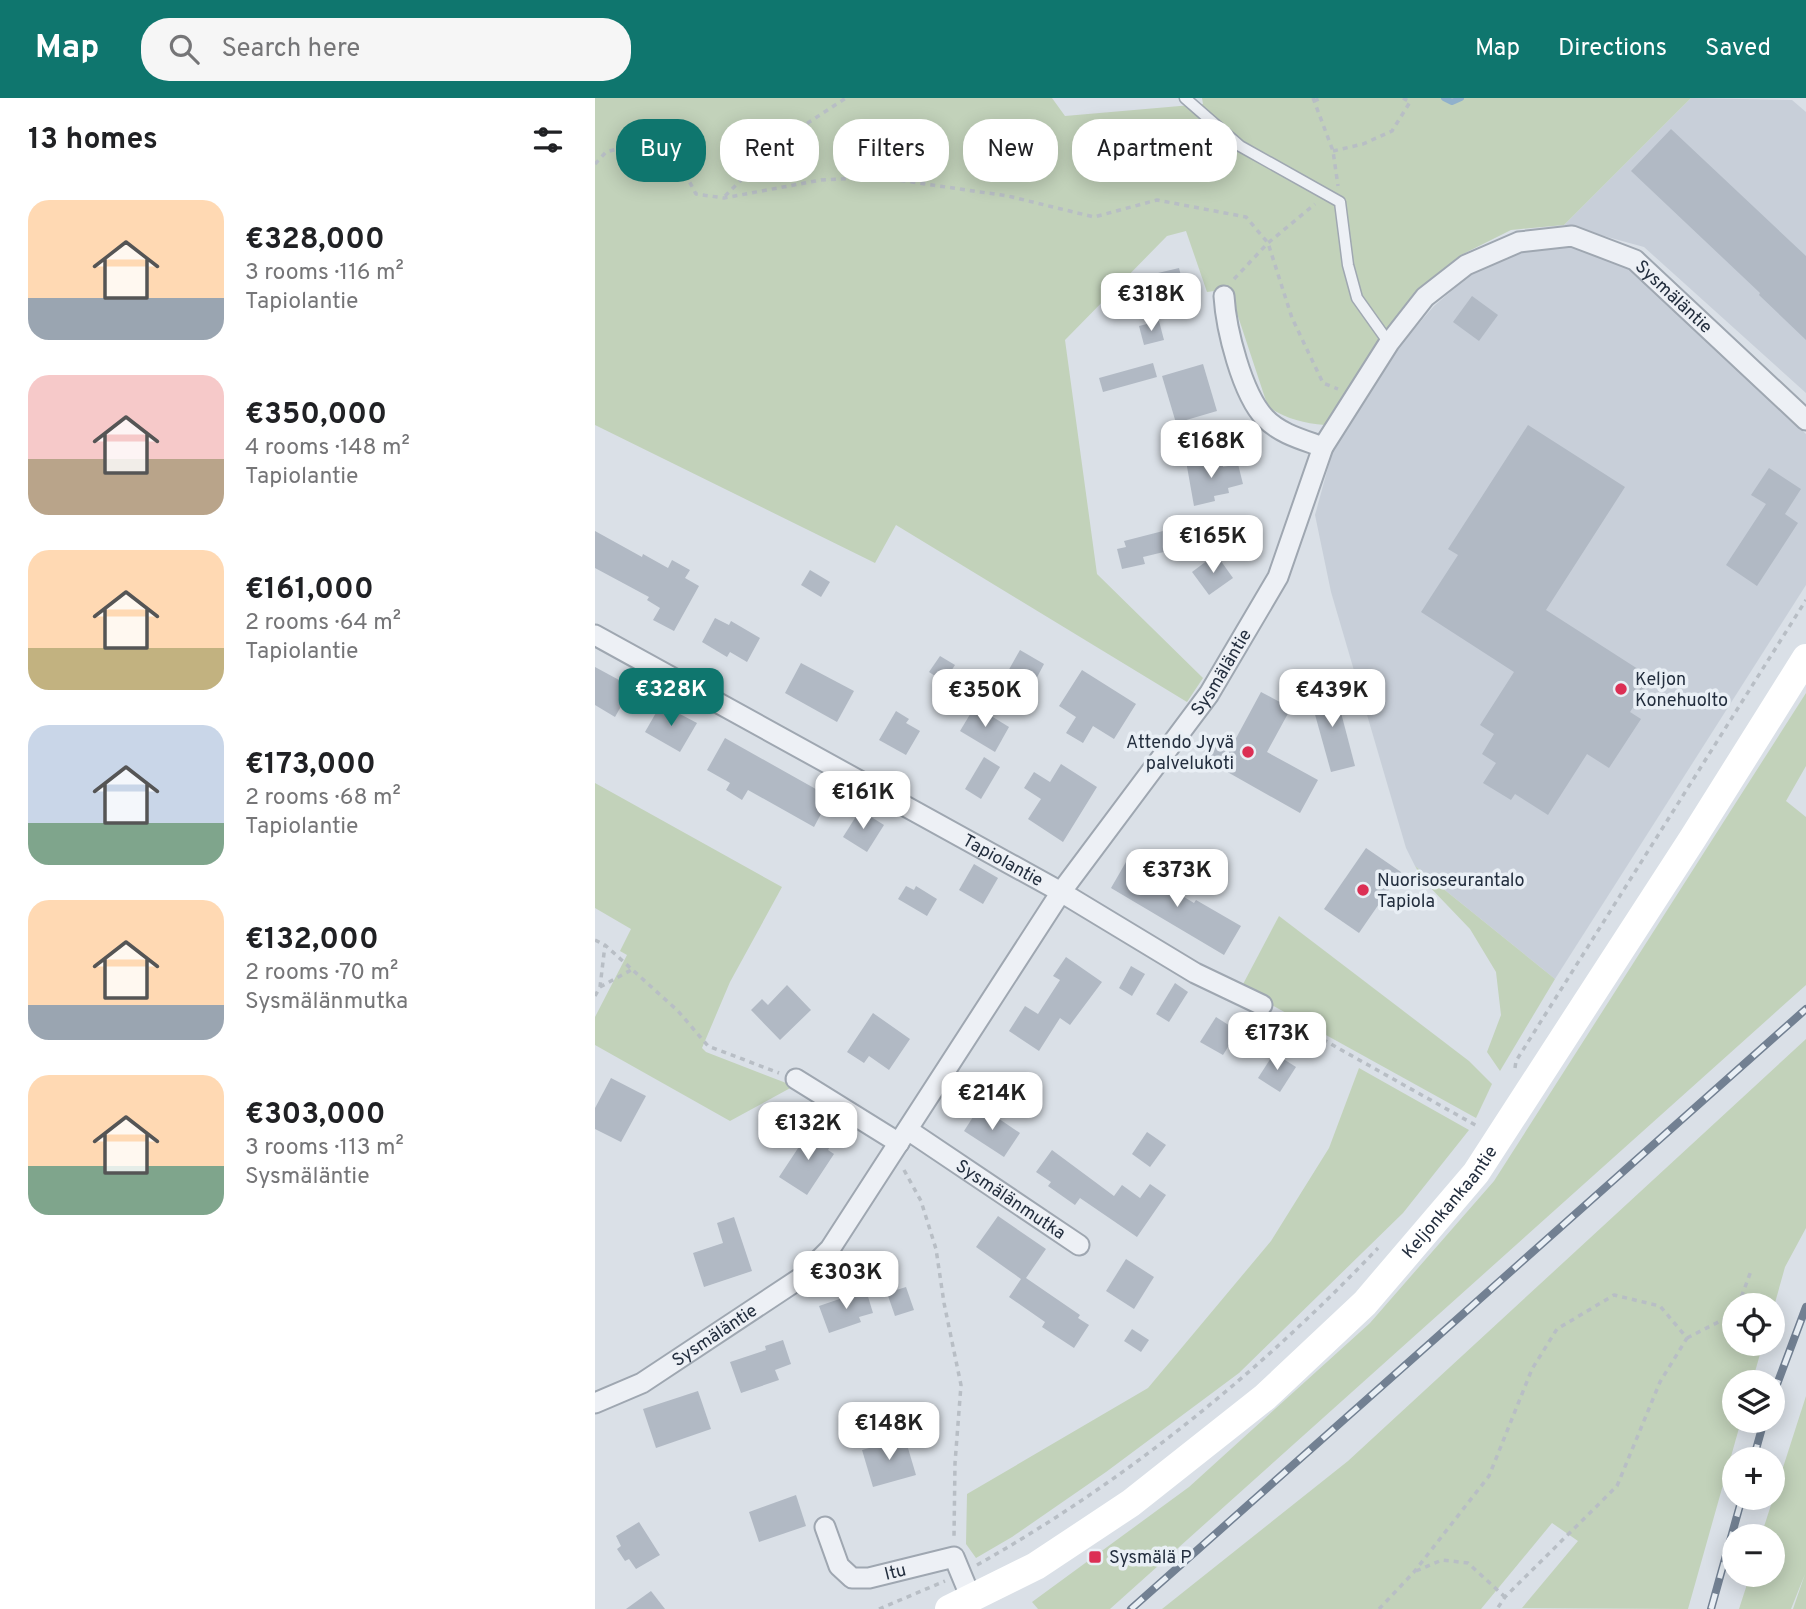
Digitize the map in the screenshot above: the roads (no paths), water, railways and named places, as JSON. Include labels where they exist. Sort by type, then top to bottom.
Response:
[{"type":"main road","name":"Keljonkankaantie","points":[[958,1585],[1036,1566],[1131,1503],[1265,1397],[1365,1303],[1476,1173],[1806,658]]},
{"type":"street","name":"Sysmäläntie","points":[[595,1403],[642,1383],[802,1277],[829,1249],[1061,892],[1209,694],[1278,577],[1323,447],[1389,344],[1425,297],[1466,265],[1519,242],[1572,236],[1635,260],[1806,420]]},
{"type":"street","points":[[1224,296],[1226,323],[1249,394],[1265,418],[1275,426],[1323,447]]},
{"type":"street","name":"Tapiolantie","points":[[595,635],[1061,892],[1195,973],[1262,1005]]},
{"type":"street","name":"Sysmälänmutka","points":[[796,1079],[1079,1245]]},
{"type":"street","name":"Itu","points":[[825,1527],[839,1566],[852,1578],[958,1585]]},
{"type":"lane","points":[[1185,98],[1240,146],[1340,202],[1348,265],[1357,298],[1389,344]]},
{"type":"waterway","points":[[1444,98],[1452,102],[1461,98]]},
{"type":"railway","points":[[1131,1609],[1806,1009]]},
{"type":"railway","points":[[1782,1370],[1806,1307]]},
{"type":"railway","points":[[1757,1447],[1761,1433]]},
{"type":"railway","points":[[1711,1609],[1739,1510]]},
{"type":"place","name":"Keljon Konehuolto","points":[[1621,689]]},
{"type":"place","name":"Attendo Jyvä palvelukoti","points":[[1248,752]]},
{"type":"place","name":"Nuorisoseurantalo Tapiola","points":[[1363,890]]},
{"type":"place","name":"Sysmälä P","points":[[1095,1557]]}]
